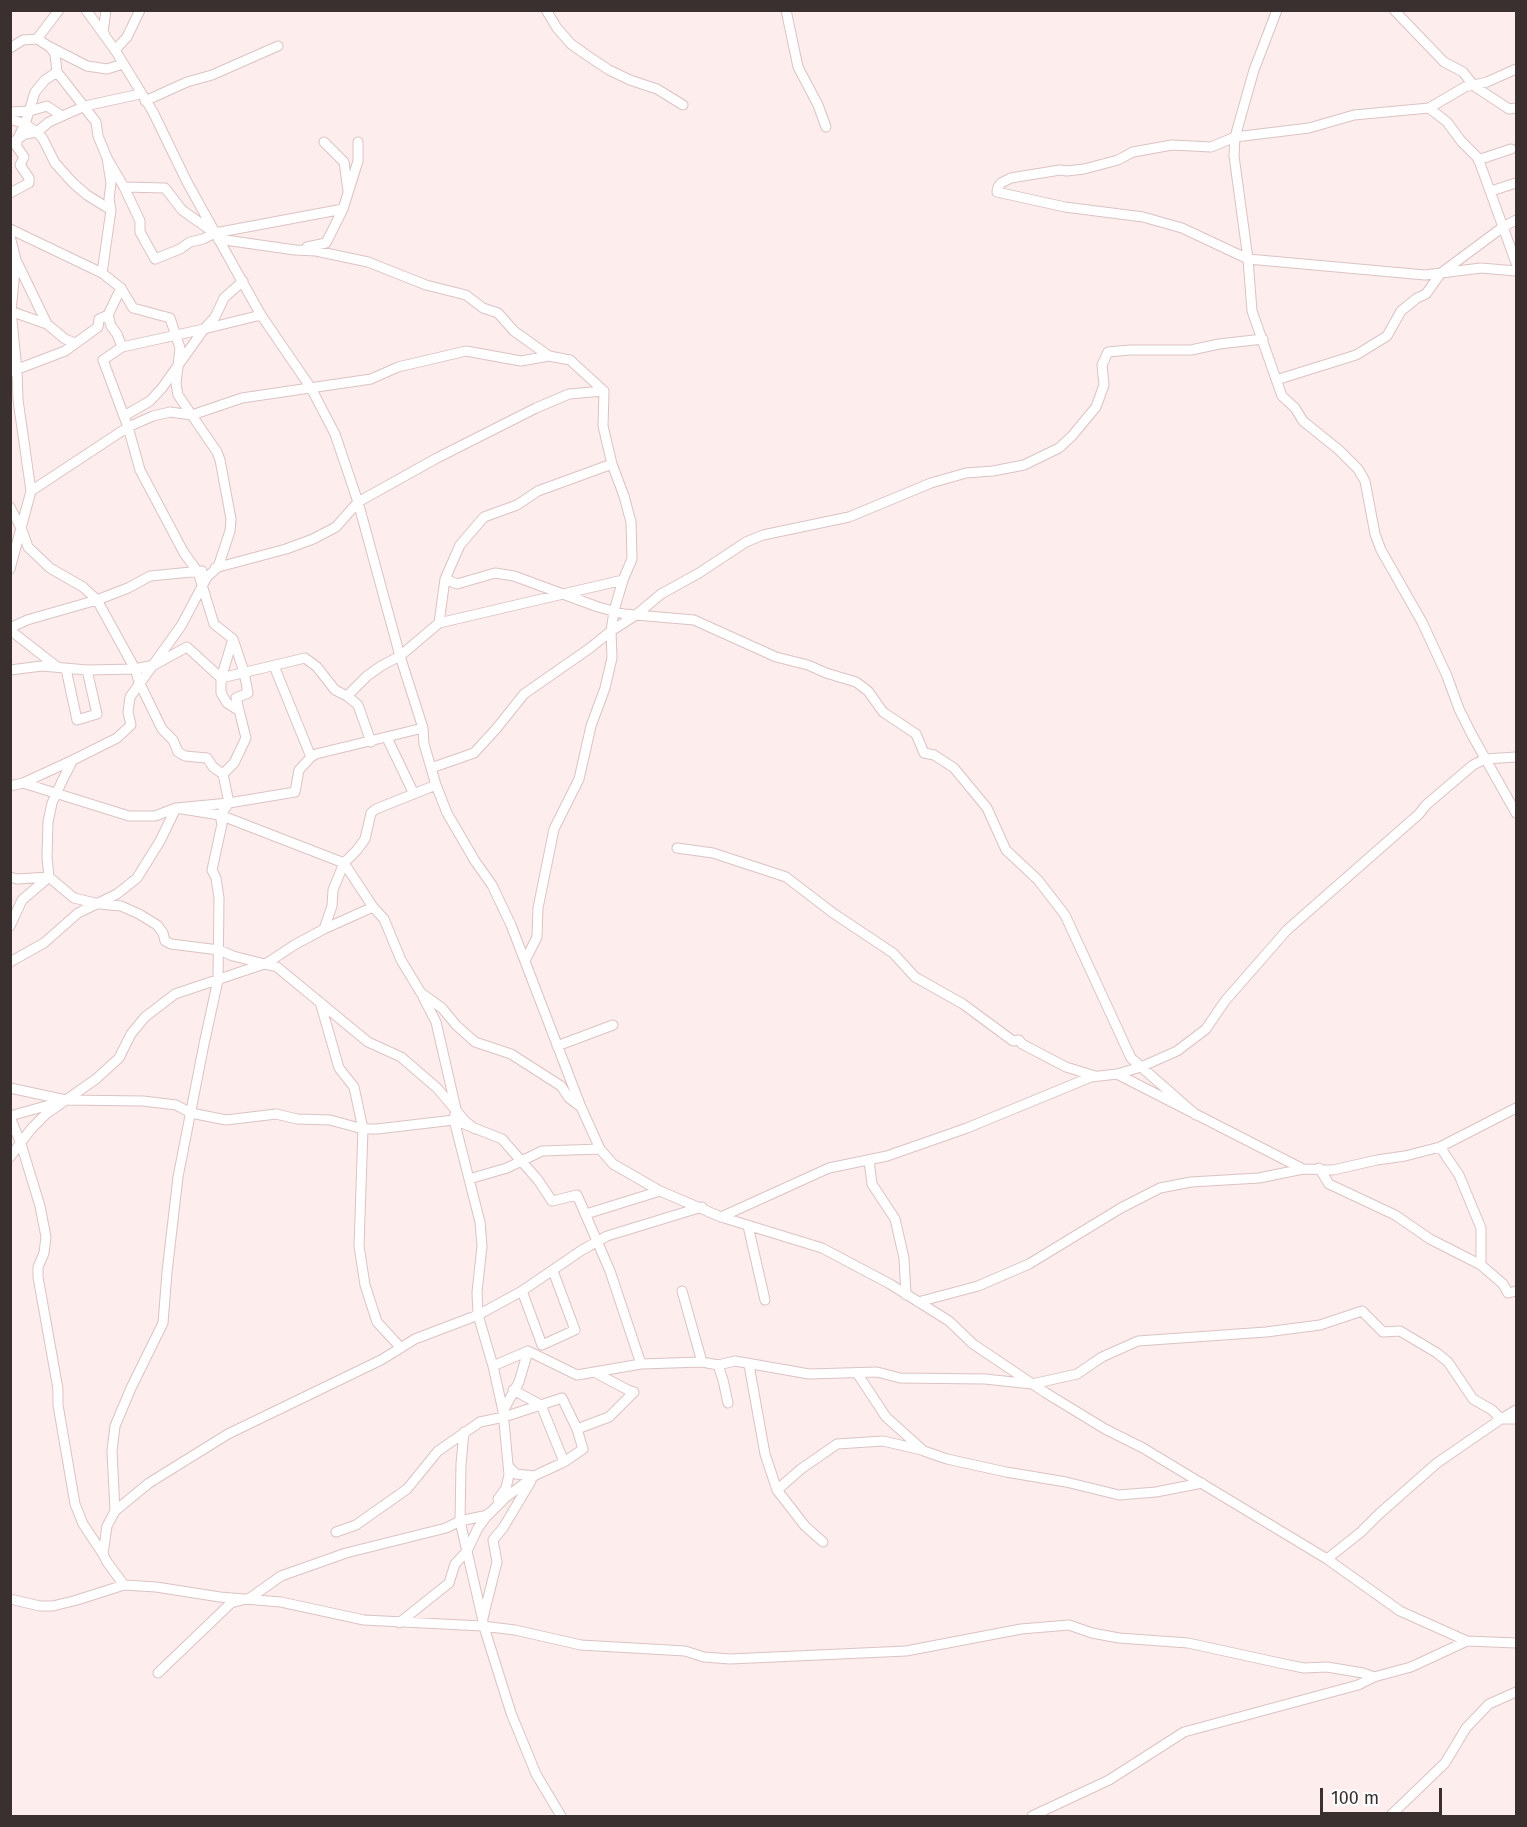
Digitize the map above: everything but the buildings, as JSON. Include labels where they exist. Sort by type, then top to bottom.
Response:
[{"type":"street","points":[[37,39],[58,10]]},
{"type":"street","points":[[86,10],[115,50],[143,97],[261,315],[311,388],[335,434],[358,502],[400,656],[423,728],[424,744],[436,785],[447,813],[492,885],[512,925],[582,1107],[600,1149],[613,1164],[660,1191],[721,1217],[822,1248],[906,1295],[949,1321],[973,1344],[1032,1384],[1327,1559],[1401,1611],[1467,1641],[1516,1643]]},
{"type":"street","points":[[106,10],[104,32],[106,38]]},
{"type":"street","points":[[115,50],[127,37],[141,10]]},
{"type":"street","points":[[546,10],[557,28],[571,44],[585,54],[609,70],[657,89],[683,105]]},
{"type":"street","points":[[786,10],[798,67],[818,105],[826,127]]},
{"type":"street","points":[[1276,10],[1254,70],[1235,136],[1234,156],[1248,259],[1252,310],[1282,396],[1295,408],[1303,421],[1340,450],[1358,469],[1365,481],[1375,534],[1381,550],[1422,622],[1447,676],[1459,709],[1516,813]]},
{"type":"street","points":[[1394,10],[1444,62],[1463,72],[1474,86],[1509,109],[1516,108]]},
{"type":"street","points":[[10,39],[37,39],[87,66],[107,69],[123,64]]},
{"type":"street","points":[[10,48],[23,40]]},
{"type":"street","points":[[14,142],[25,134],[37,132],[49,122],[85,106],[143,97],[212,75],[278,46]]},
{"type":"street","points":[[50,47],[55,54],[57,72],[96,122],[98,136],[107,158],[140,220],[140,232],[155,259],[180,249],[190,242],[343,209]]},
{"type":"street","points":[[1516,69],[1487,82],[1465,87],[1429,108],[1354,115],[1309,128],[1235,136],[1212,147],[1172,146],[1133,152],[1118,160],[1084,169],[1060,170],[1011,178],[998,187],[998,192],[1065,207],[1143,217],[1182,228],[1248,259],[1425,275],[1481,268],[1516,271]]},
{"type":"street","points":[[14,142],[25,124],[35,92],[45,80],[57,72]]},
{"type":"street","points":[[10,112],[30,111],[47,106],[62,116]]},
{"type":"street","points":[[1429,108],[1447,122],[1478,160],[1516,263]]},
{"type":"street","points":[[10,119],[25,124],[37,132],[55,163],[73,183],[111,210]]},
{"type":"street","points":[[10,193],[29,183],[20,165],[24,157],[14,142]]},
{"type":"street","points":[[324,142],[344,162],[349,195]]},
{"type":"street","points":[[294,250],[326,243],[349,195],[358,161],[358,142]]},
{"type":"street","points":[[1478,160],[1511,149]]},
{"type":"street","points":[[102,273],[111,210],[109,199],[111,183],[107,158]]},
{"type":"street","points":[[1491,191],[1516,183]]},
{"type":"street","points":[[124,187],[165,188],[182,210],[217,236],[294,250],[316,251],[368,262],[426,285],[466,295],[483,308],[498,313],[514,332],[549,357]]},
{"type":"street","points":[[1276,380],[1356,355],[1387,336],[1401,311],[1426,294],[1441,273],[1516,220]]},
{"type":"street","points":[[10,229],[102,273],[121,288],[134,308],[170,318],[180,348],[176,384],[178,395],[220,460],[231,519],[230,531],[218,567],[207,577],[181,626],[130,697],[128,712],[131,725],[117,738],[23,783],[10,786]]},
{"type":"street","points":[[10,236],[14,257],[11,311],[14,371],[31,491],[10,569]]},
{"type":"street","points":[[14,257],[47,324]]},
{"type":"street","points":[[124,416],[150,401],[215,317],[224,298],[243,281]]},
{"type":"street","points":[[14,371],[65,351],[98,327],[99,319],[108,315],[121,288]]},
{"type":"street","points":[[11,311],[47,324],[65,339],[75,343]]},
{"type":"street","points":[[108,315],[122,347]]},
{"type":"street","points":[[223,774],[234,763],[246,738],[236,698],[248,693],[244,672],[233,639],[214,624],[198,572],[184,553],[140,470],[124,416],[103,360],[122,347],[261,315]]},
{"type":"street","points":[[431,768],[474,753],[524,693],[636,615],[667,590],[699,573],[729,552],[763,535],[849,517],[931,483],[966,473],[993,471],[1035,461],[1067,441],[1096,407],[1104,384],[1102,365],[1108,352],[1191,350],[1263,339]]},
{"type":"street","points":[[31,491],[128,428],[153,416],[170,412],[192,415],[242,398],[371,379],[398,368],[466,351],[521,360],[549,357],[570,360],[604,391],[603,426],[612,464],[629,513],[633,545],[632,560],[623,580],[614,611],[611,631],[612,658],[605,688],[591,726],[579,779],[554,829],[538,908],[537,937],[525,961]]},
{"type":"street","points":[[56,666],[10,629],[27,620],[97,600],[128,588],[150,576],[198,572],[286,549],[313,539],[336,527],[358,502],[437,458],[569,394],[604,391]]},
{"type":"street","points":[[439,623],[445,579],[460,545],[484,517],[517,505],[538,490],[612,464]]},
{"type":"street","points":[[10,507],[28,547],[50,568],[83,587],[97,600],[135,669],[162,729],[172,740],[178,752],[185,756],[207,758],[223,774],[229,803],[220,815],[222,824],[212,870],[216,878],[219,898],[219,980],[178,1177],[166,1272],[163,1323],[115,1426],[112,1451],[115,1511]]},
{"type":"street","points":[[445,579],[457,584],[495,573],[514,576],[614,611],[694,620],[776,657],[847,678],[868,691],[883,712],[916,734],[924,753],[934,755],[954,768],[987,808],[1006,850],[1038,880],[1065,915],[1131,1058],[1196,1115]]},
{"type":"street","points":[[347,696],[381,666],[400,656],[439,623],[623,580]]},
{"type":"street","points":[[233,639],[221,678],[221,693],[227,703],[238,710]]},
{"type":"street","points":[[10,670],[29,666],[56,666],[87,670],[135,669],[154,665],[187,647],[221,678]]},
{"type":"street","points":[[221,678],[305,658],[317,667],[335,690],[358,705],[371,741]]},
{"type":"street","points":[[274,666],[311,757]]},
{"type":"street","points":[[66,669],[77,720],[97,714],[87,670]]},
{"type":"street","points":[[23,783],[129,816],[155,816],[176,808],[229,803],[295,792],[299,770],[311,757],[423,728]]},
{"type":"street","points":[[387,738],[414,794]]},
{"type":"street","points":[[721,1217],[829,1168],[887,1156],[967,1128],[1091,1077],[1117,1074],[1142,1067],[1177,1052],[1206,1029],[1226,999],[1287,930],[1419,814],[1426,805],[1473,765],[1485,759],[1516,757]]},
{"type":"street","points":[[49,877],[48,822],[56,794],[73,760]]},
{"type":"street","points":[[324,929],[332,906],[333,890],[344,863],[365,839],[371,813],[436,785]]},
{"type":"street","points":[[176,808],[220,815],[344,863],[372,907],[384,919],[401,960],[436,1022],[456,1108],[454,1120],[480,1222],[482,1246],[477,1292],[478,1315],[504,1414],[509,1475],[506,1488],[478,1528],[467,1551],[455,1564],[449,1583],[399,1623]]},
{"type":"street","points":[[10,962],[44,943],[78,913],[117,894],[136,878],[160,841],[176,808]]},
{"type":"street","points":[[677,848],[712,853],[786,877],[833,913],[893,953],[915,977],[963,1004],[1013,1041],[1019,1040],[1022,1044],[1065,1067],[1098,1076]]},
{"type":"street","points":[[10,926],[22,900],[49,877]]},
{"type":"street","points":[[10,878],[49,877],[74,898],[121,906],[139,914],[157,925],[165,941],[171,944],[219,950],[277,967],[368,1042],[401,1057],[437,1088],[465,1121],[475,1129]]},
{"type":"street","points":[[10,1157],[31,1129],[46,1114],[96,1079],[119,1058],[131,1034],[152,1012],[175,994],[264,964],[324,929],[372,907]]},
{"type":"street","points":[[421,993],[442,1008],[475,1042],[512,1054],[561,1086],[569,1098],[582,1107]]},
{"type":"street","points":[[320,1002],[339,1068],[354,1087],[363,1129],[359,1246],[365,1285],[377,1322],[401,1348]]},
{"type":"street","points":[[557,1046],[613,1025]]},
{"type":"street","points":[[1117,1074],[1303,1169]]},
{"type":"street","points":[[10,1088],[66,1100],[143,1101],[176,1105],[191,1113],[226,1120],[276,1114],[297,1119],[330,1120],[363,1129],[377,1130],[454,1120],[502,1139],[538,1180],[552,1201],[577,1195],[591,1231],[599,1242],[641,1364]]},
{"type":"street","points":[[66,1100],[10,1117],[40,1206],[46,1237],[44,1253],[38,1267],[38,1277],[75,1504],[83,1524],[124,1585]]},
{"type":"street","points":[[918,1302],[978,1286],[1029,1264],[1121,1208],[1160,1188],[1191,1182],[1259,1178],[1303,1169],[1333,1170],[1405,1156],[1440,1147],[1516,1108]]},
{"type":"street","points":[[1440,1147],[1459,1175],[1481,1228],[1481,1265]]},
{"type":"street","points":[[469,1179],[522,1162],[542,1150],[600,1149]]},
{"type":"street","points":[[869,1160],[872,1184],[895,1219],[904,1258],[906,1295]]},
{"type":"street","points":[[1319,1168],[1329,1184],[1395,1215],[1430,1239],[1481,1265],[1503,1284],[1508,1293],[1516,1291]]},
{"type":"street","points":[[586,1214],[660,1191]]},
{"type":"street","points":[[103,1554],[107,1526],[115,1511],[149,1483],[228,1434],[381,1360],[415,1339],[478,1315],[522,1291],[582,1250],[607,1236],[702,1207]]},
{"type":"street","points":[[748,1226],[765,1300]]},
{"type":"street","points":[[522,1291],[542,1345],[575,1330],[553,1271]]},
{"type":"street","points":[[682,1290],[702,1362]]},
{"type":"street","points":[[493,1366],[528,1351],[577,1375],[641,1364],[702,1362],[717,1365],[735,1361],[809,1374],[877,1372],[900,1378],[922,1380],[985,1379],[1032,1384],[1077,1374],[1102,1357],[1138,1341],[1320,1326],[1362,1311],[1383,1332],[1400,1330],[1437,1353],[1448,1362],[1473,1399],[1492,1410],[1501,1419],[1516,1419]]},
{"type":"street","points":[[504,1414],[513,1390],[519,1382],[528,1351]]},
{"type":"street","points":[[717,1365],[728,1403]]},
{"type":"street","points":[[749,1365],[765,1454],[777,1490],[805,1526],[822,1542]]},
{"type":"street","points":[[577,1429],[609,1417],[634,1392],[594,1372]]},
{"type":"street","points":[[857,1373],[886,1417],[924,1450]]},
{"type":"street","points":[[513,1390],[541,1404],[564,1462]]},
{"type":"street","points":[[158,1673],[231,1603],[250,1598],[280,1576],[346,1553],[488,1515],[505,1498],[534,1476],[564,1462],[583,1449],[577,1429],[562,1398],[480,1422],[438,1451],[408,1488],[356,1525],[336,1532]]},
{"type":"street","points":[[1327,1559],[1361,1532],[1437,1463],[1516,1410]]},
{"type":"street","points":[[464,1432],[460,1464],[460,1521],[483,1625],[511,1713],[536,1774],[561,1816]]},
{"type":"street","points":[[777,1490],[801,1469],[837,1444],[882,1442],[924,1450],[947,1459],[1066,1482],[1119,1496],[1202,1483]]},
{"type":"street","points":[[508,1466],[516,1474],[534,1476]]},
{"type":"street","points":[[483,1625],[497,1562],[493,1540],[534,1476]]},
{"type":"street","points":[[10,1599],[40,1606],[52,1606],[124,1585],[156,1587],[303,1606],[364,1620],[483,1625],[581,1645],[685,1651],[704,1657],[730,1659],[906,1651],[1021,1629],[1069,1625],[1092,1633],[1119,1638],[1188,1643],[1304,1668],[1327,1667],[1374,1677]]},
{"type":"street","points":[[1032,1816],[1109,1780],[1184,1732],[1358,1685],[1374,1677],[1411,1667],[1467,1641]]},
{"type":"street","points":[[1390,1816],[1445,1763],[1466,1728],[1489,1704],[1516,1692]]}]
